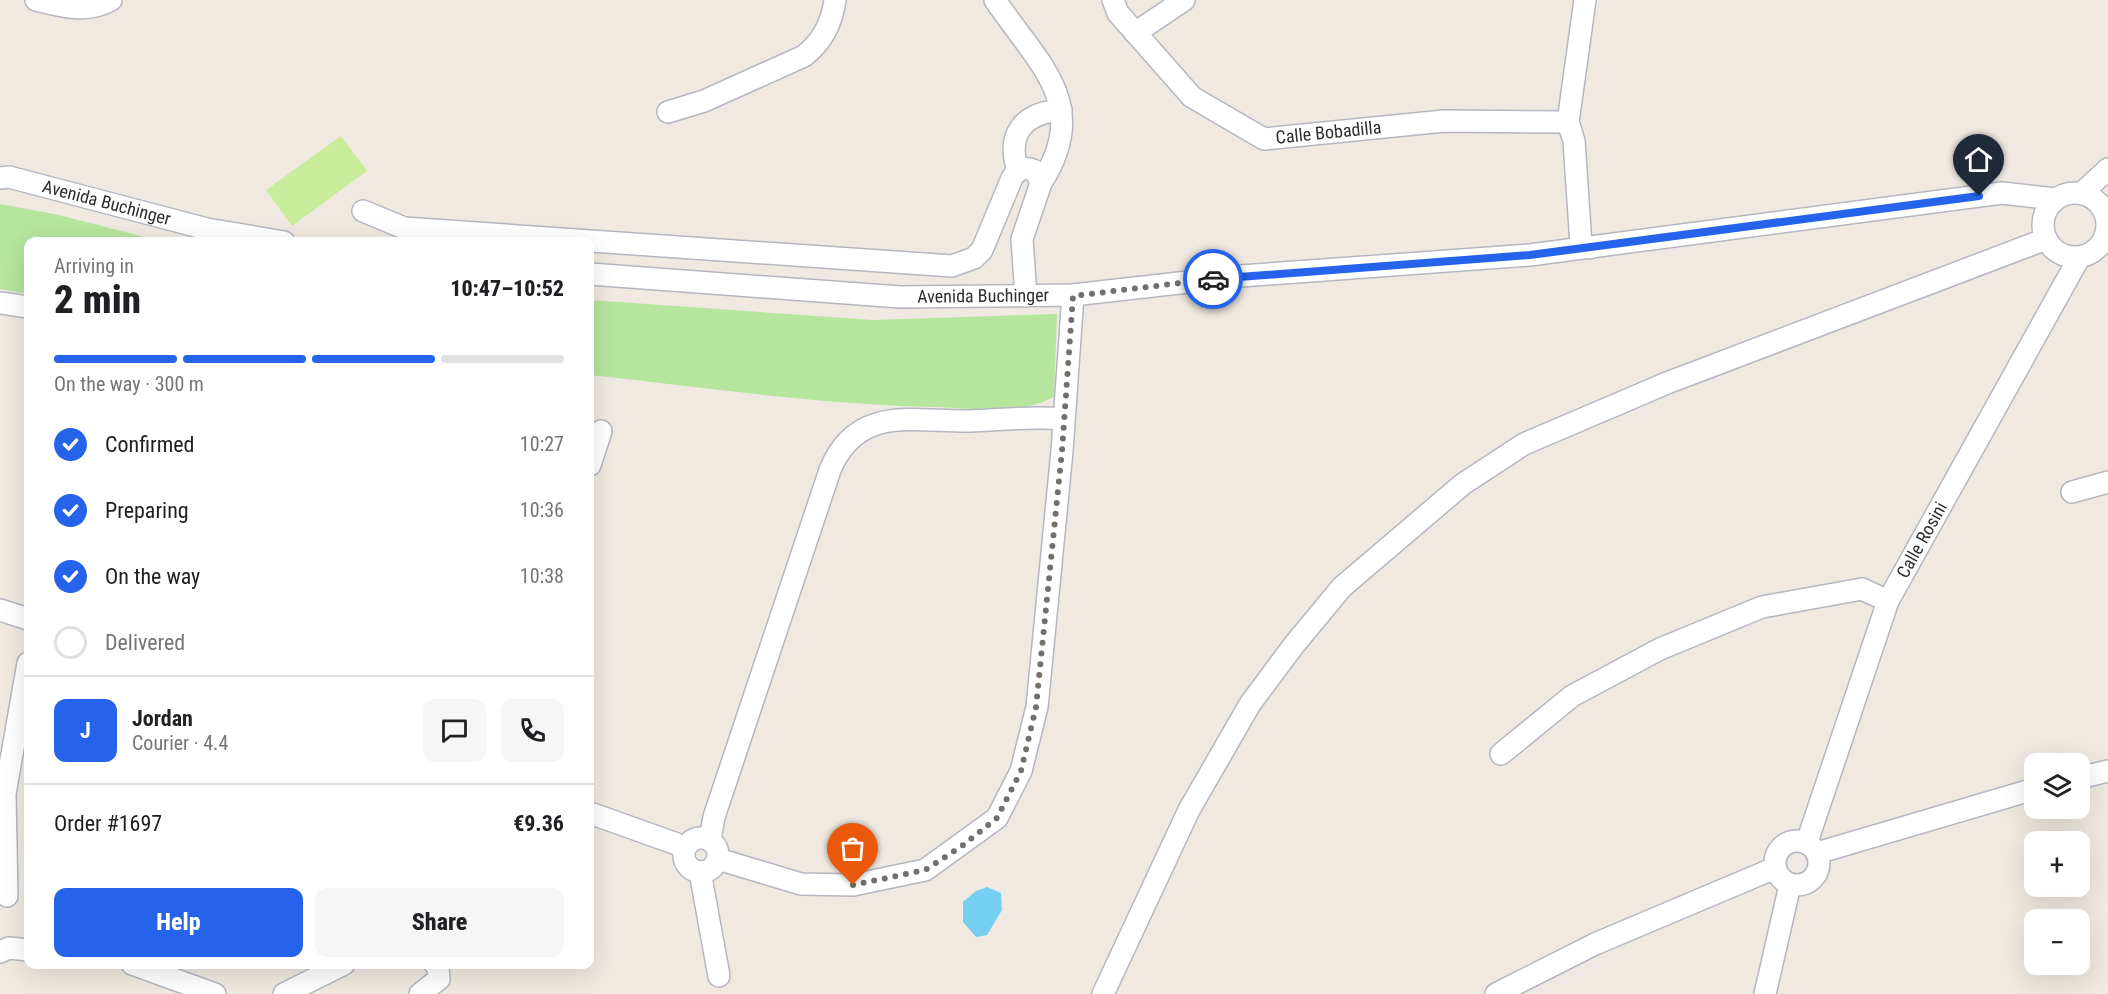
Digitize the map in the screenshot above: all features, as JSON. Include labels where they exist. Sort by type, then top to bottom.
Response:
[{"type":"street","points":[[36,0],[69,8],[99,7],[111,0]]},
{"type":"street","points":[[668,112],[704,101],[804,56],[814,48],[826,30],[836,0]]},
{"type":"street","points":[[995,0],[1054,82],[1060,110],[1061,139],[1054,160],[1041,183],[1022,239],[1026,296]]},
{"type":"street","name":"Calle Bobadilla","points":[[1113,0],[1118,13],[1192,97],[1264,139],[1444,121],[1568,122]]},
{"type":"street","points":[[1135,33],[1184,0]]},
{"type":"street","points":[[1586,0],[1579,31],[1568,122],[1574,141],[1581,245],[1590,248]]},
{"type":"street","points":[[1018,171],[1012,147],[1018,132],[1027,120],[1035,115],[1060,110]]},
{"type":"street","points":[[594,241],[952,266],[974,258],[982,250],[1012,178],[1018,171],[1026,168],[1035,171],[1041,183]]},
{"type":"street","points":[[2082,193],[2108,169]]},
{"type":"street","name":"Avenida Buchinger","points":[[0,178],[9,177],[207,230],[252,237]]},
{"type":"street","points":[[2073,192],[2082,193],[2097,200],[2107,212],[2106,237],[2095,251],[2079,258],[2056,251],[2046,239],[2043,220],[2055,199],[2073,192]]},
{"type":"street","name":"Avenida Buchinger","points":[[594,274],[900,297],[1073,296],[1241,276],[1530,255],[2002,193],[2055,199]]},
{"type":"street","points":[[363,211],[404,228],[534,237]]},
{"type":"street","points":[[1103,994],[1189,810],[1250,704],[1342,587],[1463,484],[1524,444],[1657,388],[2046,239]]},
{"type":"street","name":"Calle Rosini","points":[[1812,848],[1888,601],[2079,258]]},
{"type":"street","points":[[718,859],[801,884],[853,885],[925,870],[997,818],[1021,771],[1036,707],[1061,463],[1062,419],[1073,296]]},
{"type":"street","points":[[0,303],[24,306]]},
{"type":"street","points":[[710,839],[714,817],[830,470],[836,455],[847,441],[864,429],[883,421],[902,418],[964,421],[1035,416],[1062,419]]},
{"type":"street","points":[[594,453],[601,431]]},
{"type":"street","points":[[2072,492],[2108,482]]},
{"type":"street","points":[[1502,754],[1572,696],[1660,649],[1762,607],[1862,589],[1888,601]]},
{"type":"street","points":[[0,610],[24,619]]},
{"type":"street","points":[[8,896],[5,794],[24,686]]},
{"type":"street","points":[[2090,775],[2108,771]]},
{"type":"street","points":[[1812,848],[1818,870],[1812,880],[1801,885],[1790,885],[1778,876],[1774,868],[1775,856],[1780,848],[1796,840],[1812,848],[2024,792]]},
{"type":"street","points":[[594,814],[685,847]]},
{"type":"street","points":[[699,837],[710,839],[717,848],[718,859],[711,869],[700,872],[686,864],[685,847],[699,837]]},
{"type":"street","points":[[1496,994],[1595,944],[1774,868]]},
{"type":"street","points":[[700,872],[719,976]]},
{"type":"street","points":[[1765,994],[1790,885]]},
{"type":"street","points":[[0,952],[9,948],[24,950]]},
{"type":"street","points":[[146,969],[215,994]]},
{"type":"street","points":[[284,994],[334,969]]},
{"type":"street","points":[[420,994],[439,979],[438,969]]},
{"type":"green space","points":[[341,136],[367,171],[292,226],[266,190]]},
{"type":"green space","points":[[0,204],[54,214],[145,237],[24,237],[24,293],[0,289]]},
{"type":"green space","points":[[594,300],[873,320],[1057,314],[1054,397],[1038,403],[992,410],[802,399],[594,375]]},
{"type":"water","points":[[987,887],[1001,893],[1002,910],[987,935],[976,937],[963,922],[963,902],[976,891]]},
{"type":"way so far","points":[[853,885],[925,870],[962,846],[997,818],[1021,771],[1036,707],[1062,451],[1062,419],[1073,296],[1213,279]]},
{"type":"route","points":[[1213,279],[1530,255],[1979,196]]}]
